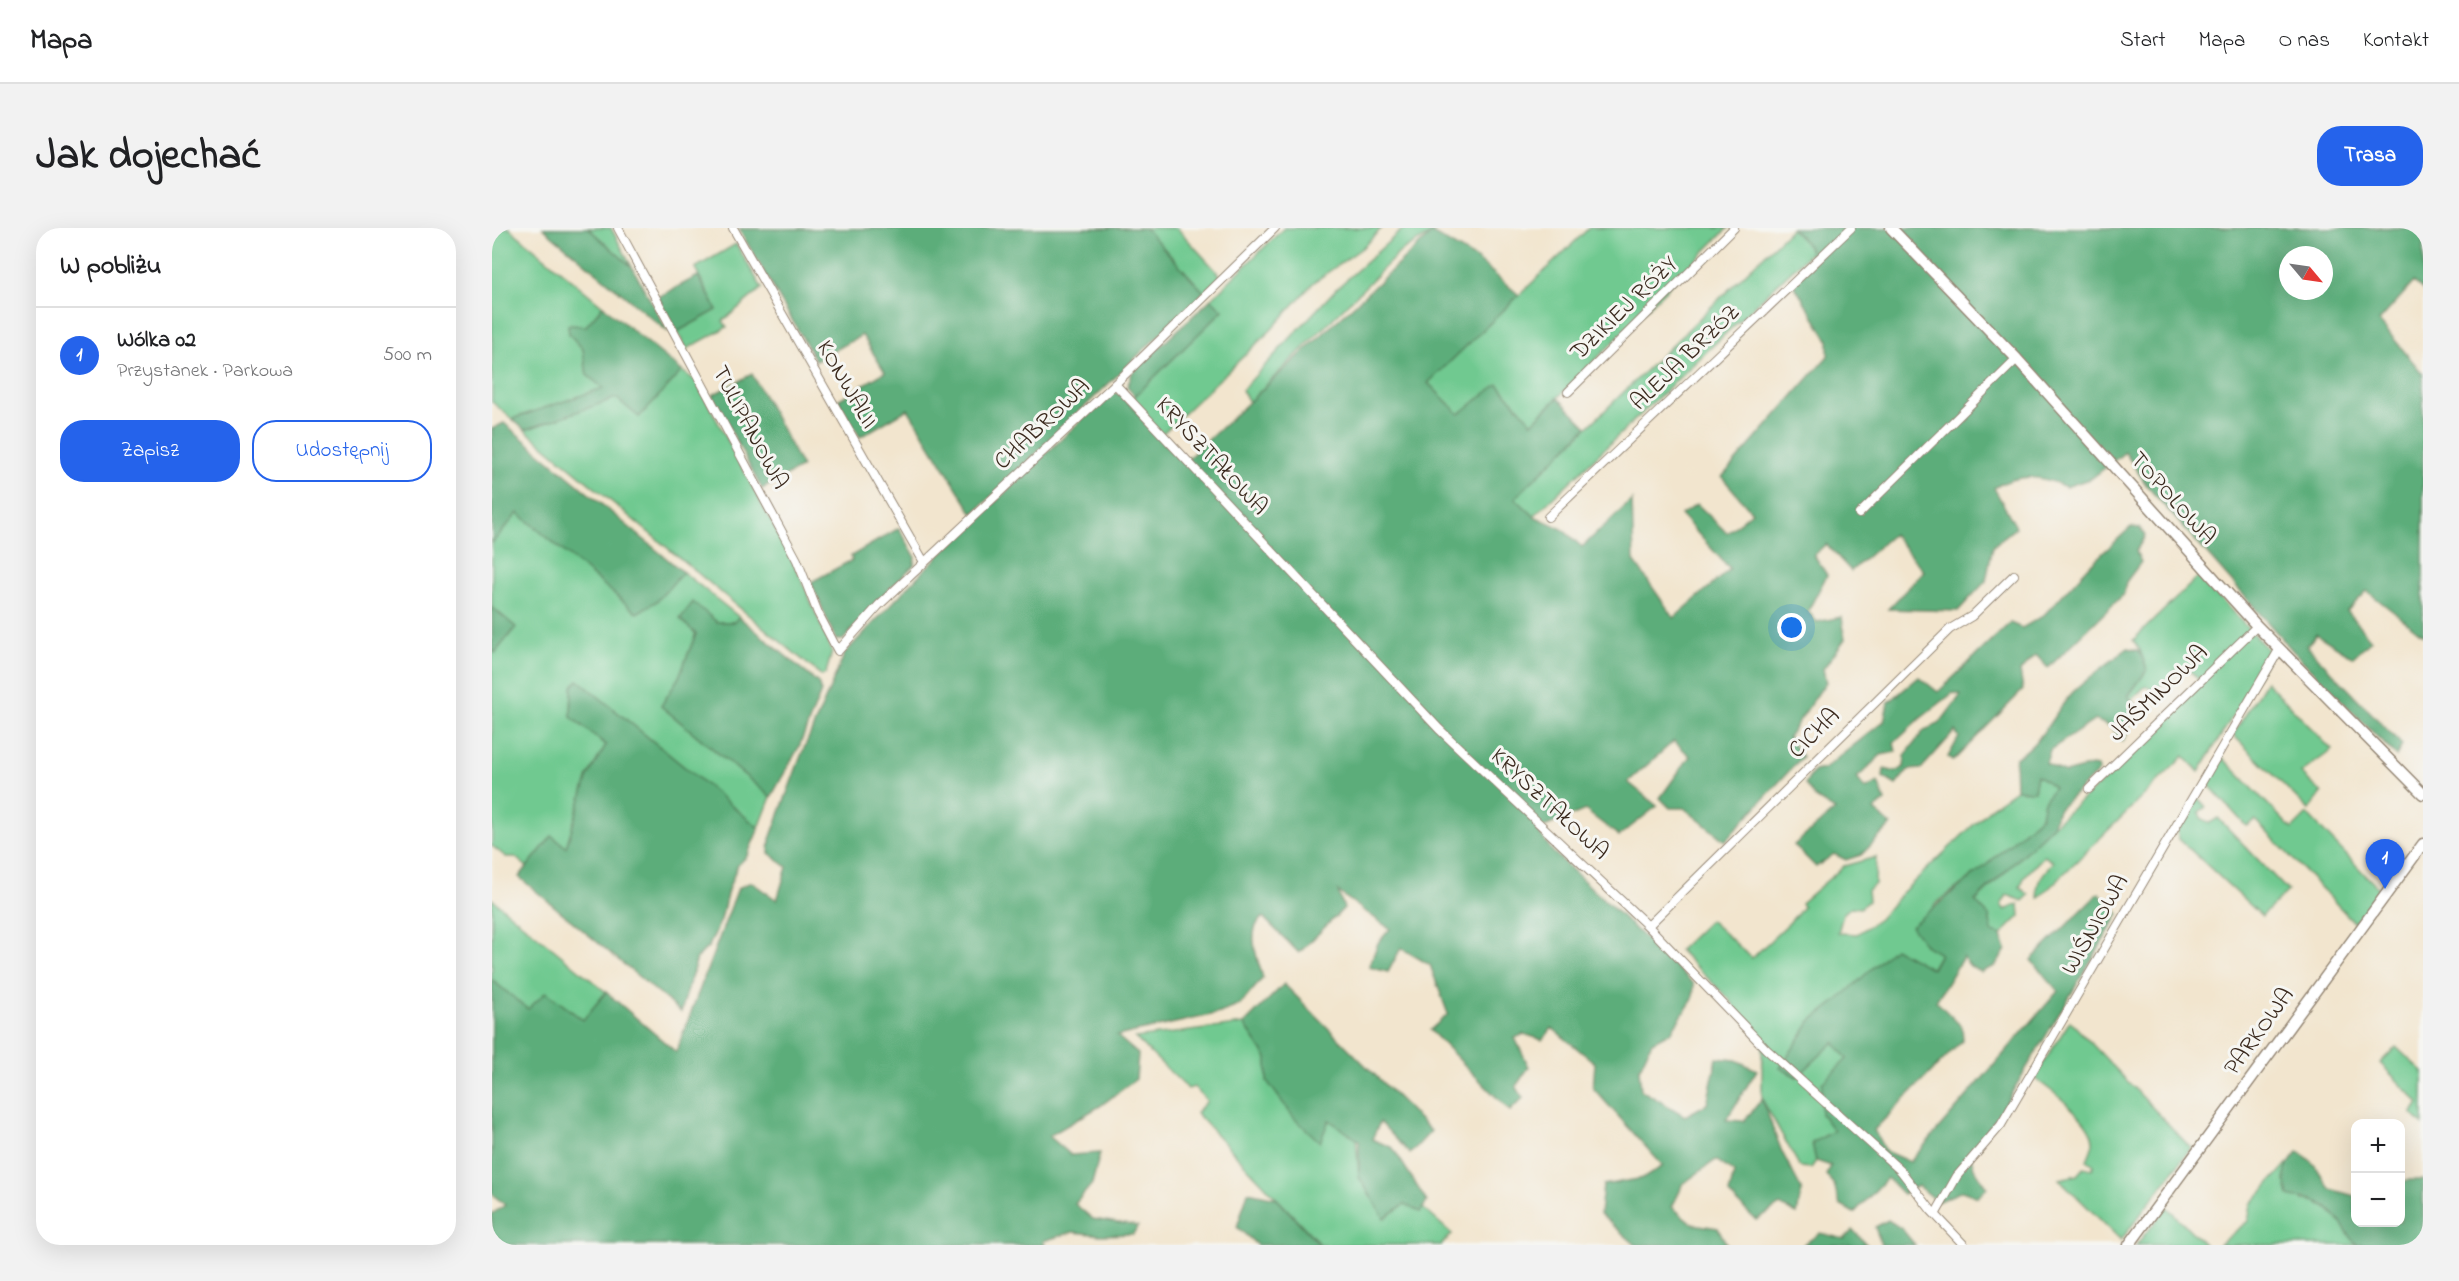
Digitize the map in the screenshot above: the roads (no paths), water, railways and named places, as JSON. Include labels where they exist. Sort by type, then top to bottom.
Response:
[{"type":"street","name":"TULIPANOWA","points":[[618,228],[797,560],[818,614],[838,651]]},
{"type":"street","name":"KONWALII","points":[[733,228],[924,562]]},
{"type":"street","name":"CHABROWA","points":[[838,651],[879,605],[1115,384],[1275,228]]},
{"type":"street","name":"DZIKIEJ RÓŻY","points":[[1568,392],[1734,228]]},
{"type":"street","name":"ALEJA BRZÓZ","points":[[1548,517],[1851,228]]},
{"type":"street","name":"TOPOLOWA","points":[[1891,228],[2017,359],[2279,650],[2423,794]]},
{"type":"street","points":[[1859,514],[2017,359]]},
{"type":"street","name":"KRYSZTAŁOWA","points":[[1115,384],[1440,729],[1648,926],[1760,1043],[1901,1171],[1964,1245]]},
{"type":"street","name":"CICHA","points":[[1648,926],[1950,629],[1972,616],[2013,575]]},
{"type":"street","name":"JAŚMINOWA","points":[[2089,789],[2257,626]]},
{"type":"street","name":"WIŚNIOWA","points":[[1936,1213],[1957,1176],[2001,1125],[2279,650]]},
{"type":"street","name":"PARKOWA","points":[[2129,1245],[2423,844]]},
{"type":"place","name":"Wólka 02","points":[[2385,889]]}]
